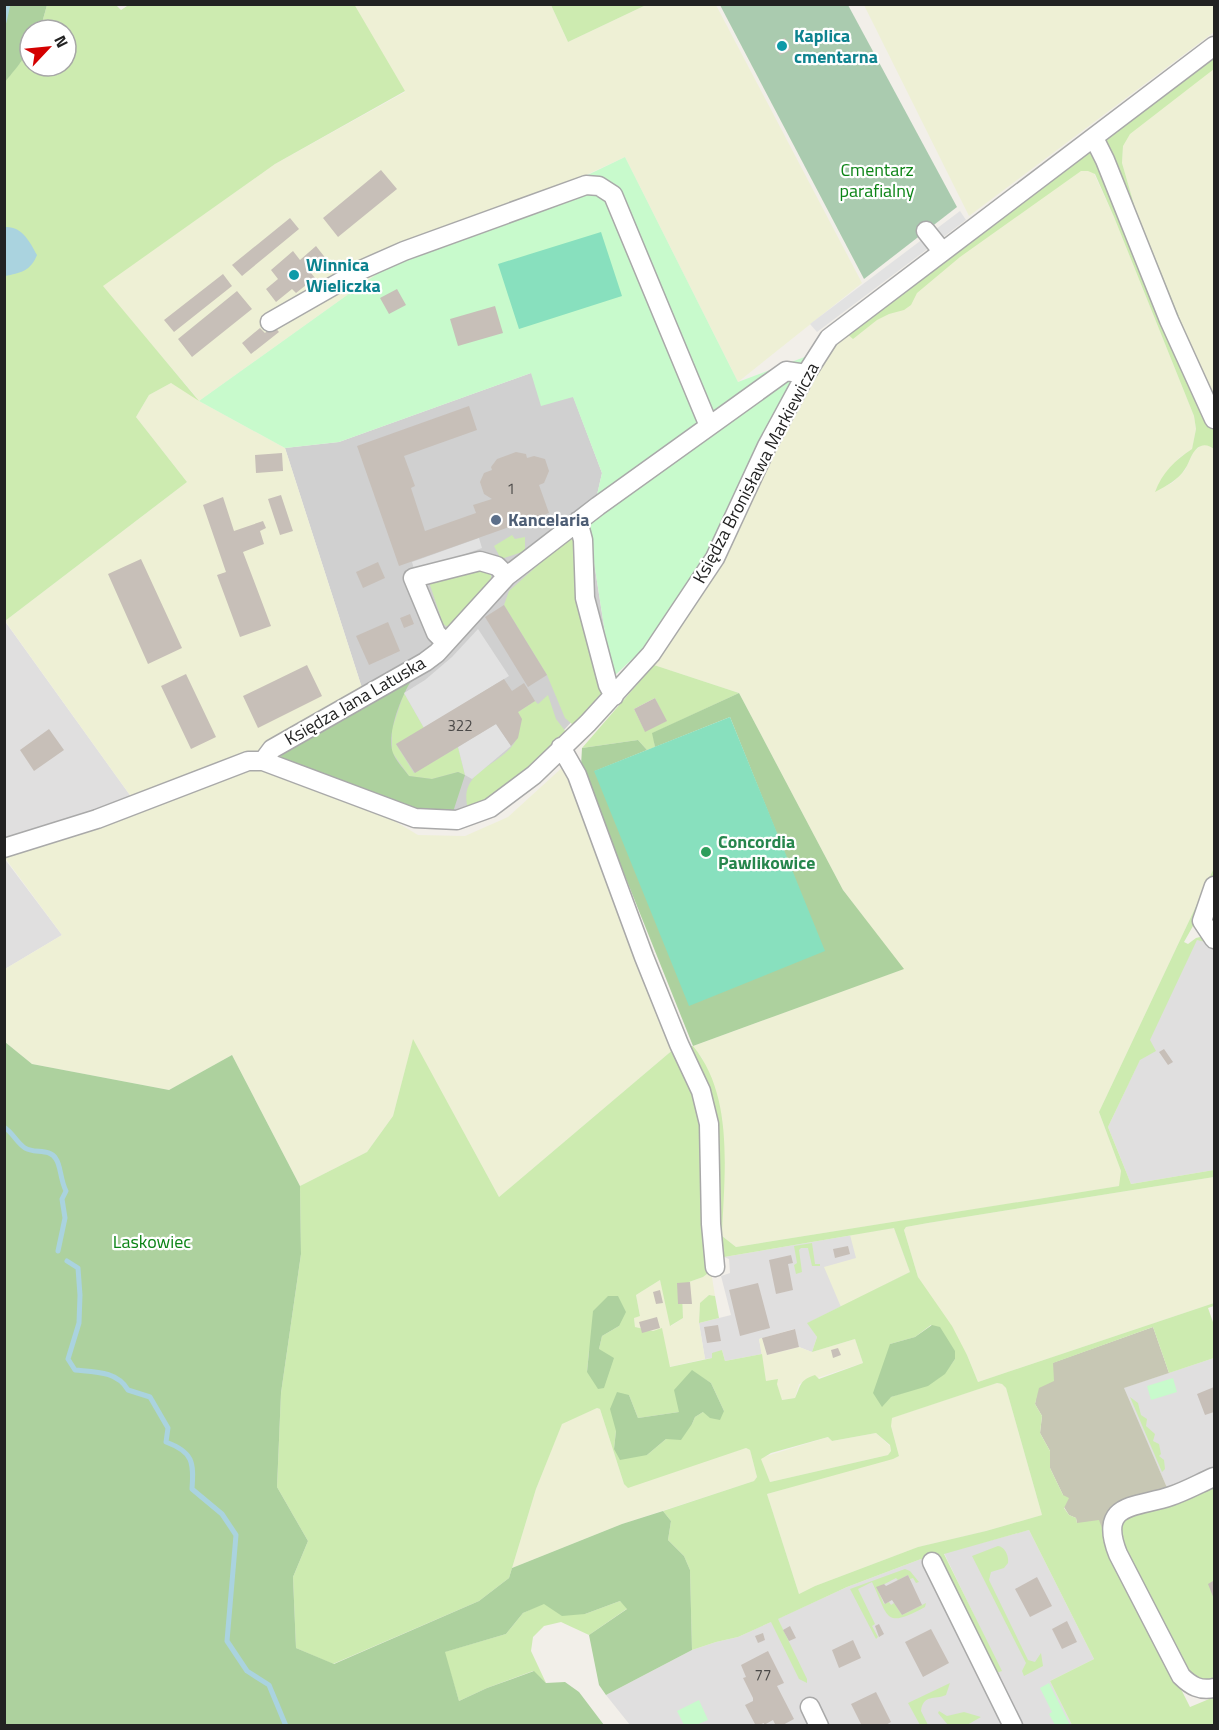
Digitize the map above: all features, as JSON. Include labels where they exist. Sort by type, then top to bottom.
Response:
[{"type":"street","name":"Księdza Bronisława Markiewicza","points":[[263,761],[415,818],[458,820],[490,808],[534,774],[588,723],[651,654],[715,558],[767,446],[806,374],[829,338],[942,250],[1215,46]]},
{"type":"street","points":[[1094,138],[1106,160],[1185,358],[1215,419]]},
{"type":"street","points":[[270,322],[361,270],[404,251],[586,185],[599,186],[613,195],[709,426]]},
{"type":"street","points":[[926,231],[942,250]]},
{"type":"street","name":"Księdza Jana Latuska","points":[[263,761],[272,749],[425,662],[437,653],[507,576],[578,521],[786,371],[806,374]]},
{"type":"street","points":[[578,521],[583,540],[585,598],[608,685],[614,696]]},
{"type":"street","points":[[445,642],[436,633],[413,578],[480,561],[497,566],[507,576]]},
{"type":"street","points":[[561,747],[577,775],[644,957],[679,1044],[702,1091],[709,1124],[711,1234],[715,1267]]},
{"type":"street","points":[[4,848],[97,819],[248,761],[263,761]]},
{"type":"street","points":[[1215,886],[1202,921],[1215,939]]},
{"type":"street","points":[[1215,1477],[1173,1495],[1124,1508],[1113,1522],[1112,1532],[1118,1554],[1181,1676],[1189,1684],[1199,1689],[1215,1688]]},
{"type":"street","points":[[932,1562],[1013,1725]]},
{"type":"street","points":[[810,1707],[819,1725]]},
{"type":"shaded area","points":[[354,5],[551,5],[568,42],[646,5],[716,5],[862,283],[738,382],[625,157],[385,268],[199,401],[285,448],[362,688],[265,744],[418,835],[465,836],[508,817],[565,765],[675,1048],[499,1197],[413,1040],[393,1116],[367,1152],[300,1186],[232,1055],[169,1090],[32,1064],[5,1042],[5,969],[62,935],[5,858],[5,842],[132,798],[5,621],[187,482],[136,417],[149,395],[171,383],[197,398],[102,286],[275,164],[405,92]]},
{"type":"shaded area","points":[[864,5],[1214,5],[1214,32],[969,216]]},
{"type":"shaded area","points":[[1214,51],[1214,395],[1188,339],[1135,208],[1122,163],[1123,146],[1091,167],[1114,217],[1194,416],[1196,429],[1192,449],[1179,458],[1155,491],[1172,483],[1185,470],[1194,451],[1202,445],[1209,445],[1214,449],[1214,868],[1099,1112],[1121,1171],[1120,1186],[736,1247],[722,1236],[724,1156],[722,1118],[715,1090],[702,1058],[693,1046],[903,969],[843,890],[739,693],[654,665],[826,349]]},
{"type":"shaded area","points":[[960,211],[966,220],[817,332],[810,324]]},
{"type":"shaded area","points":[[531,373],[573,396],[602,473],[589,530],[612,678],[552,743],[480,807],[446,814],[306,769],[264,743],[362,688],[285,448],[339,442]]},
{"type":"shaded area","points":[[479,538],[482,548],[415,572],[412,562]]},
{"type":"shaded area","points":[[4,620],[132,798],[4,842]]},
{"type":"shaded area","points":[[478,629],[509,676],[424,728],[404,693],[425,680],[452,657]]},
{"type":"shaded area","points":[[496,724],[511,746],[472,779],[465,775],[458,747]]},
{"type":"shaded area","points":[[4,858],[62,935],[5,969],[4,969]]},
{"type":"shaded area","points":[[1197,939],[1210,943],[1214,950],[1214,1170],[1131,1184],[1108,1127]]},
{"type":"shaded area","points":[[1214,1177],[1214,1303],[978,1382],[967,1355],[918,1277],[904,1230],[906,1227],[928,1223]]},
{"type":"shaded area","points":[[894,1228],[910,1272],[808,1323],[817,1337],[812,1352],[799,1347],[794,1329],[759,1339],[762,1354],[725,1361],[722,1350],[713,1358],[705,1359],[699,1323],[731,1315],[721,1276],[730,1273],[729,1259],[724,1257]]},
{"type":"shaded area","points":[[894,1228],[910,1272],[841,1307],[824,1267],[856,1258],[850,1235]]},
{"type":"shaded area","points":[[711,1271],[715,1296],[709,1295],[700,1304],[699,1323],[705,1359],[669,1367],[662,1329],[653,1331],[635,1327],[634,1317],[640,1315],[636,1295],[660,1280],[671,1326],[683,1318],[682,1291],[689,1282]]},
{"type":"shaded area","points":[[1153,1327],[1169,1373],[1124,1388],[1168,1490],[1108,1544],[1077,1523],[1076,1518],[1069,1515],[1064,1507],[1063,1495],[1050,1468],[1050,1451],[1040,1433],[1042,1416],[1035,1404],[1038,1387],[1052,1363]]},
{"type":"shaded area","points":[[762,1338],[767,1355],[799,1347],[812,1352],[855,1339],[863,1363],[799,1384],[795,1398],[781,1400],[777,1384],[766,1381],[759,1339]]},
{"type":"shaded area","points":[[1214,1358],[1214,1470],[1168,1490],[1123,1388]]},
{"type":"shaded area","points":[[996,1383],[1006,1388],[1042,1515],[918,1547],[799,1594],[767,1494],[899,1456],[891,1418]]},
{"type":"shaded area","points":[[597,1408],[600,1409],[624,1484],[746,1448],[750,1450],[757,1477],[754,1481],[622,1524],[512,1568],[536,1489],[562,1423]]},
{"type":"shaded area","points":[[876,1433],[890,1446],[891,1451],[888,1455],[770,1482],[760,1458],[828,1437],[832,1441]]},
{"type":"shaded area","points":[[1029,1530],[1094,1659],[1050,1681],[1072,1725],[1021,1725],[996,1673],[1001,1671],[944,1553]]},
{"type":"shaded area","points":[[921,1559],[1004,1725],[630,1725],[606,1695],[692,1650],[738,1637],[847,1587]]},
{"type":"green space","points":[[5,4],[47,5],[43,18],[18,18],[18,66],[5,82]]},
{"type":"green space","points":[[130,4],[354,4],[405,91],[275,164],[103,286],[199,401],[171,383],[149,395],[136,417],[187,482],[5,621],[4,82],[18,65],[18,78],[78,78],[78,18],[43,18],[47,5],[116,5],[121,10]]},
{"type":"green space","points":[[551,5],[646,5],[568,42]]},
{"type":"green space","name":"Cmentarz parafialny","points":[[720,5],[848,5],[957,207],[864,279]]},
{"type":"green space","points":[[1214,51],[1214,69],[1130,134],[1123,146],[1122,163],[1135,208],[1188,339],[1214,395],[1214,404],[1189,355],[1103,136]]},
{"type":"green space","points":[[1088,151],[1093,153],[1214,430],[1214,449],[1205,445],[1198,448],[1179,476],[1155,492],[1161,479],[1170,468],[1192,449],[1196,429],[1194,416],[1095,174],[1081,171],[960,257],[917,293],[911,305],[904,310],[877,320],[853,339],[846,333]]},
{"type":"green space","points":[[625,157],[738,382],[826,349],[706,560],[658,635],[612,678],[589,530],[602,473],[573,397],[541,406],[531,373],[339,442],[285,448],[199,401],[385,268],[474,215],[575,181]]},
{"type":"green space","points":[[601,232],[622,296],[519,329],[498,264]]},
{"type":"green space","points":[[512,535],[515,539],[525,537],[525,551],[501,559],[494,546]]},
{"type":"green space","points":[[572,539],[579,542],[606,692],[576,723],[572,724],[565,718],[547,675],[504,605],[509,591],[566,540]]},
{"type":"green space","points":[[480,570],[491,574],[491,580],[448,627],[443,624],[428,579]]},
{"type":"green space","points":[[654,665],[739,693],[653,733],[655,747],[647,750],[638,740],[582,748]],"holes":[[[655,698],[666,721],[645,731],[634,709]]]},
{"type":"green space","points":[[411,681],[399,706],[393,727],[391,745],[393,753],[409,776],[432,779],[458,772],[465,775],[453,812],[406,808],[285,762],[281,757],[282,752]]},
{"type":"green space","points":[[404,693],[424,728],[396,744],[414,773],[458,747],[465,775],[458,772],[432,779],[409,776],[392,752],[392,729]]},
{"type":"green space","points":[[739,693],[843,890],[904,969],[693,1046],[581,766],[582,748],[638,740],[647,750],[595,771],[824,951],[730,717],[655,747],[652,733]]},
{"type":"green space","points":[[548,695],[556,719],[566,732],[533,766],[507,788],[481,805],[468,809],[466,796],[469,785],[483,770],[501,757],[516,740],[518,712],[535,701],[538,704]]},
{"type":"green space","name":"Concordia Pawlikowice","points":[[730,717],[825,951],[689,1006],[594,771]]},
{"type":"green space","points":[[1214,868],[1214,875],[1198,917],[1184,942],[1188,944],[1204,936],[1214,945],[1214,950],[1210,943],[1197,940],[1150,1040],[1156,1051],[1140,1060],[1108,1127],[1131,1184],[1214,1170],[1214,1177],[928,1223],[906,1227],[904,1230],[918,1277],[952,1326],[978,1382],[1214,1303],[1214,1306],[1208,1308],[1214,1325],[1214,1358],[1169,1373],[1153,1327],[1053,1363],[1054,1381],[1039,1388],[1035,1404],[1042,1416],[1040,1433],[1050,1451],[1050,1468],[1063,1495],[1069,1498],[1064,1508],[1069,1515],[1076,1518],[1077,1523],[1099,1520],[1108,1544],[1190,1707],[1214,1697],[1214,1725],[1072,1725],[1050,1681],[1094,1659],[1029,1530],[944,1554],[1002,1671],[994,1674],[921,1559],[847,1587],[778,1619],[807,1683],[799,1679],[771,1622],[738,1637],[692,1650],[690,1570],[684,1556],[668,1540],[671,1521],[663,1511],[754,1481],[757,1477],[750,1450],[746,1448],[628,1488],[624,1484],[600,1409],[597,1408],[562,1424],[536,1489],[509,1578],[479,1601],[333,1664],[296,1648],[293,1577],[308,1541],[277,1487],[281,1393],[301,1254],[300,1186],[367,1152],[393,1116],[413,1039],[499,1197],[675,1048],[693,1046],[706,1066],[716,1089],[721,1112],[725,1163],[722,1236],[736,1247],[1119,1186],[1121,1171],[1099,1112]],"holes":[[[894,1228],[910,1272],[807,1323],[817,1337],[812,1352],[855,1339],[863,1363],[819,1379],[815,1375],[810,1377],[801,1384],[795,1398],[782,1400],[777,1384],[778,1379],[766,1381],[762,1354],[725,1361],[722,1350],[712,1353],[712,1358],[670,1367],[662,1328],[653,1331],[635,1327],[634,1318],[640,1316],[636,1295],[660,1280],[670,1326],[683,1318],[682,1291],[689,1282],[711,1271],[719,1255],[724,1257]],[[618,1296],[619,1326],[602,1336],[599,1349],[587,1372],[589,1351]],[[931,1325],[955,1359],[948,1369],[934,1381],[891,1397],[890,1344],[915,1337]],[[692,1371],[711,1383],[724,1411],[703,1412],[695,1417],[692,1424],[666,1439],[647,1455],[614,1449],[616,1431],[629,1395],[638,1418],[679,1412]],[[997,1383],[1002,1384],[1006,1388],[1042,1515],[918,1547],[799,1594],[767,1494],[899,1456],[891,1426],[892,1418]],[[876,1433],[890,1445],[891,1451],[888,1455],[770,1482],[761,1459],[771,1453],[828,1437],[832,1441]]]},
{"type":"green space","name":"Laskowiec","points":[[5,1042],[32,1064],[169,1090],[232,1055],[300,1186],[301,1254],[281,1393],[277,1487],[308,1541],[293,1577],[296,1648],[334,1664],[479,1601],[509,1578],[512,1568],[622,1524],[663,1511],[671,1521],[668,1540],[684,1556],[690,1570],[692,1650],[606,1695],[599,1685],[589,1635],[627,1609],[620,1601],[585,1614],[562,1616],[544,1604],[523,1613],[506,1634],[445,1652],[459,1701],[534,1671],[546,1683],[565,1682],[579,1692],[604,1725],[5,1725]]},
{"type":"green space","points":[[812,1243],[815,1264],[820,1264],[820,1266],[812,1266],[808,1248],[801,1248],[799,1250],[802,1272],[796,1274],[794,1246]]},
{"type":"green space","points":[[709,1295],[715,1296],[719,1318],[699,1323],[700,1303]]},
{"type":"green space","points":[[608,1296],[618,1296],[626,1312],[619,1326],[602,1336],[599,1349],[614,1358],[604,1388],[598,1389],[587,1372],[593,1311]]},
{"type":"green space","points":[[932,1325],[940,1327],[955,1351],[955,1359],[945,1374],[928,1386],[891,1397],[882,1407],[873,1393],[890,1344],[915,1337]]},
{"type":"green space","points":[[692,1370],[711,1383],[724,1411],[720,1420],[710,1418],[703,1412],[695,1417],[681,1440],[666,1439],[647,1455],[620,1460],[614,1449],[616,1431],[610,1409],[617,1392],[629,1395],[638,1418],[679,1412],[674,1390]]},
{"type":"green space","points":[[1173,1378],[1177,1392],[1151,1400],[1147,1386]]},
{"type":"green space","points":[[1130,1397],[1138,1403],[1141,1415],[1147,1419],[1146,1426],[1155,1434],[1153,1441],[1159,1444],[1161,1454],[1159,1456],[1164,1460],[1165,1469],[1162,1472]]},
{"type":"green space","points":[[1214,1484],[1214,1682],[1207,1683],[1187,1673],[1123,1551],[1119,1524],[1123,1518]]},
{"type":"green space","points":[[998,1546],[1006,1552],[1008,1563],[1004,1568],[991,1572],[989,1580],[1028,1660],[1035,1662],[1041,1653],[1043,1666],[1024,1676],[1022,1671],[1026,1663],[972,1556]]},
{"type":"green space","points":[[905,1569],[910,1571],[919,1582],[916,1583],[908,1575],[898,1580],[896,1578],[877,1588],[884,1604],[894,1603],[902,1615],[926,1603],[925,1607],[912,1614],[895,1618],[889,1616],[872,1582],[858,1589],[875,1624],[872,1626],[878,1637],[876,1639],[850,1589]]},
{"type":"green space","points":[[620,1601],[628,1608],[589,1635],[561,1622],[544,1626],[533,1637],[531,1651],[546,1683],[533,1671],[459,1701],[444,1652],[506,1634],[523,1613],[544,1603],[585,1614]]},
{"type":"green space","points":[[950,1683],[946,1695],[930,1698],[924,1702],[921,1711],[928,1725],[920,1725],[908,1703]]},
{"type":"green space","points":[[1049,1683],[1070,1725],[1055,1725],[1049,1714],[1052,1712],[1040,1688]]},
{"type":"green space","points":[[699,1700],[708,1720],[696,1725],[684,1725],[677,1711]]},
{"type":"green space","points":[[939,1711],[947,1716],[964,1712],[981,1717],[967,1725],[948,1725],[938,1713]]},
{"type":"water","points":[[5,227],[21,232],[37,255],[28,268],[5,276]]},
{"type":"building","name":"Kaplica cmentarna","points":[[785,38],[791,50],[780,55],[774,43]]},
{"type":"building","points":[[381,170],[397,189],[338,237],[323,218]]},
{"type":"building","points":[[290,218],[299,229],[242,276],[232,265]]},
{"type":"building","name":"Winnica Wieliczka","points":[[316,246],[327,260],[311,273],[315,278],[296,293],[292,289],[276,302],[266,289],[278,279],[271,270],[293,251],[300,260]]},
{"type":"building","points":[[223,274],[232,286],[174,332],[164,320]]},
{"type":"building","points":[[397,289],[406,305],[389,314],[380,298]]},
{"type":"building","points":[[237,291],[252,309],[192,357],[178,339]]},
{"type":"building","points":[[495,306],[503,333],[458,346],[450,319]]},
{"type":"building","points":[[273,325],[279,332],[251,354],[242,343],[260,328],[265,333]]},
{"type":"building","points":[[469,406],[477,430],[404,456],[415,486],[411,488],[425,531],[476,513],[473,505],[492,499],[484,494],[480,482],[484,473],[492,470],[491,467],[497,459],[516,452],[526,454],[527,458],[534,456],[545,459],[549,471],[544,483],[539,485],[549,513],[399,566],[357,446]]},
{"type":"building","points":[[282,453],[283,471],[256,473],[255,455]]},
{"type":"building","points":[[281,495],[293,531],[280,535],[268,499]]},
{"type":"building","points":[[223,497],[234,531],[263,521],[266,528],[260,531],[264,544],[243,552],[271,626],[240,637],[217,575],[226,572],[203,505]]},
{"type":"building","points":[[141,559],[182,648],[148,664],[108,574]]},
{"type":"building","points":[[378,562],[385,578],[363,588],[356,572]]},
{"type":"building","points":[[504,605],[547,675],[528,687],[485,617]]},
{"type":"building","points":[[410,614],[414,624],[404,628],[400,618]]},
{"type":"building","points":[[388,622],[400,651],[369,665],[356,636]]},
{"type":"building","points":[[307,665],[322,696],[258,728],[243,696]]},
{"type":"building","points":[[186,674],[216,737],[191,749],[161,686]]},
{"type":"building","points":[[504,679],[512,691],[524,683],[535,701],[518,712],[522,719],[518,738],[511,746],[496,724],[415,773],[396,744]]},
{"type":"building","points":[[655,698],[667,721],[645,732],[634,709]]},
{"type":"building","points":[[49,729],[64,750],[34,771],[20,750]]},
{"type":"building","points":[[1164,1049],[1173,1062],[1168,1065],[1159,1052]]},
{"type":"building","points":[[848,1246],[850,1254],[835,1258],[833,1249]]},
{"type":"building","points":[[791,1255],[793,1263],[788,1264],[793,1290],[776,1294],[769,1260]]},
{"type":"building","points":[[690,1282],[692,1304],[678,1304],[677,1283]]},
{"type":"building","points":[[758,1283],[770,1328],[740,1336],[729,1290]]},
{"type":"building","points":[[660,1290],[663,1303],[656,1304],[653,1292]]},
{"type":"building","points":[[657,1317],[660,1328],[642,1333],[639,1322]]},
{"type":"building","points":[[718,1325],[721,1341],[707,1343],[704,1327]]},
{"type":"building","points":[[795,1329],[799,1347],[767,1355],[762,1338]]},
{"type":"building","points":[[838,1348],[841,1355],[833,1358],[831,1350]]},
{"type":"building","points":[[1214,1387],[1214,1412],[1205,1415],[1197,1394]]},
{"type":"building","points":[[908,1575],[922,1605],[902,1615],[892,1600],[885,1604],[876,1587],[884,1584],[886,1586]]},
{"type":"building","points":[[1037,1577],[1052,1606],[1030,1617],[1015,1589]]},
{"type":"building","points":[[1213,1581],[1214,1585],[1214,1599],[1208,1584]]},
{"type":"building","points":[[1067,1621],[1077,1642],[1062,1649],[1052,1629]]},
{"type":"building","points":[[879,1624],[884,1634],[879,1637],[875,1626]]},
{"type":"building","points":[[790,1626],[796,1638],[789,1641],[783,1630]]},
{"type":"building","points":[[931,1629],[949,1663],[923,1677],[905,1642]]},
{"type":"building","points":[[763,1633],[765,1640],[758,1643],[755,1636]]},
{"type":"building","points":[[853,1640],[861,1658],[839,1668],[832,1650]]},
{"type":"building","points":[[768,1651],[784,1683],[777,1686],[794,1719],[781,1726],[776,1726],[773,1720],[756,1726],[745,1705],[753,1701],[753,1698],[743,1678],[746,1677],[741,1665]]},
{"type":"building","points":[[876,1692],[891,1722],[884,1726],[862,1726],[851,1704]]},
{"type":"waterway","points":[[4,22],[8,4]]},
{"type":"waterway","points":[[4,1127],[25,1148],[50,1153],[58,1162],[66,1191],[62,1199],[65,1218],[58,1251]]},
{"type":"waterway","points":[[67,1261],[78,1268],[80,1295],[79,1323],[68,1359],[75,1370],[112,1376],[128,1390],[150,1397],[168,1428],[166,1442],[182,1450],[190,1459],[193,1472],[192,1489],[222,1514],[236,1535],[227,1641],[247,1671],[269,1685],[286,1726]]},
{"type":"place","name":"Kaplica cmentarna","points":[[782,46]]},
{"type":"place","name":"Winnica Wieliczka","points":[[294,275]]},
{"type":"place","name":"Kancelaria","points":[[496,520]]},
{"type":"place","name":"Concordia Pawlikowice","points":[[706,852]]}]
